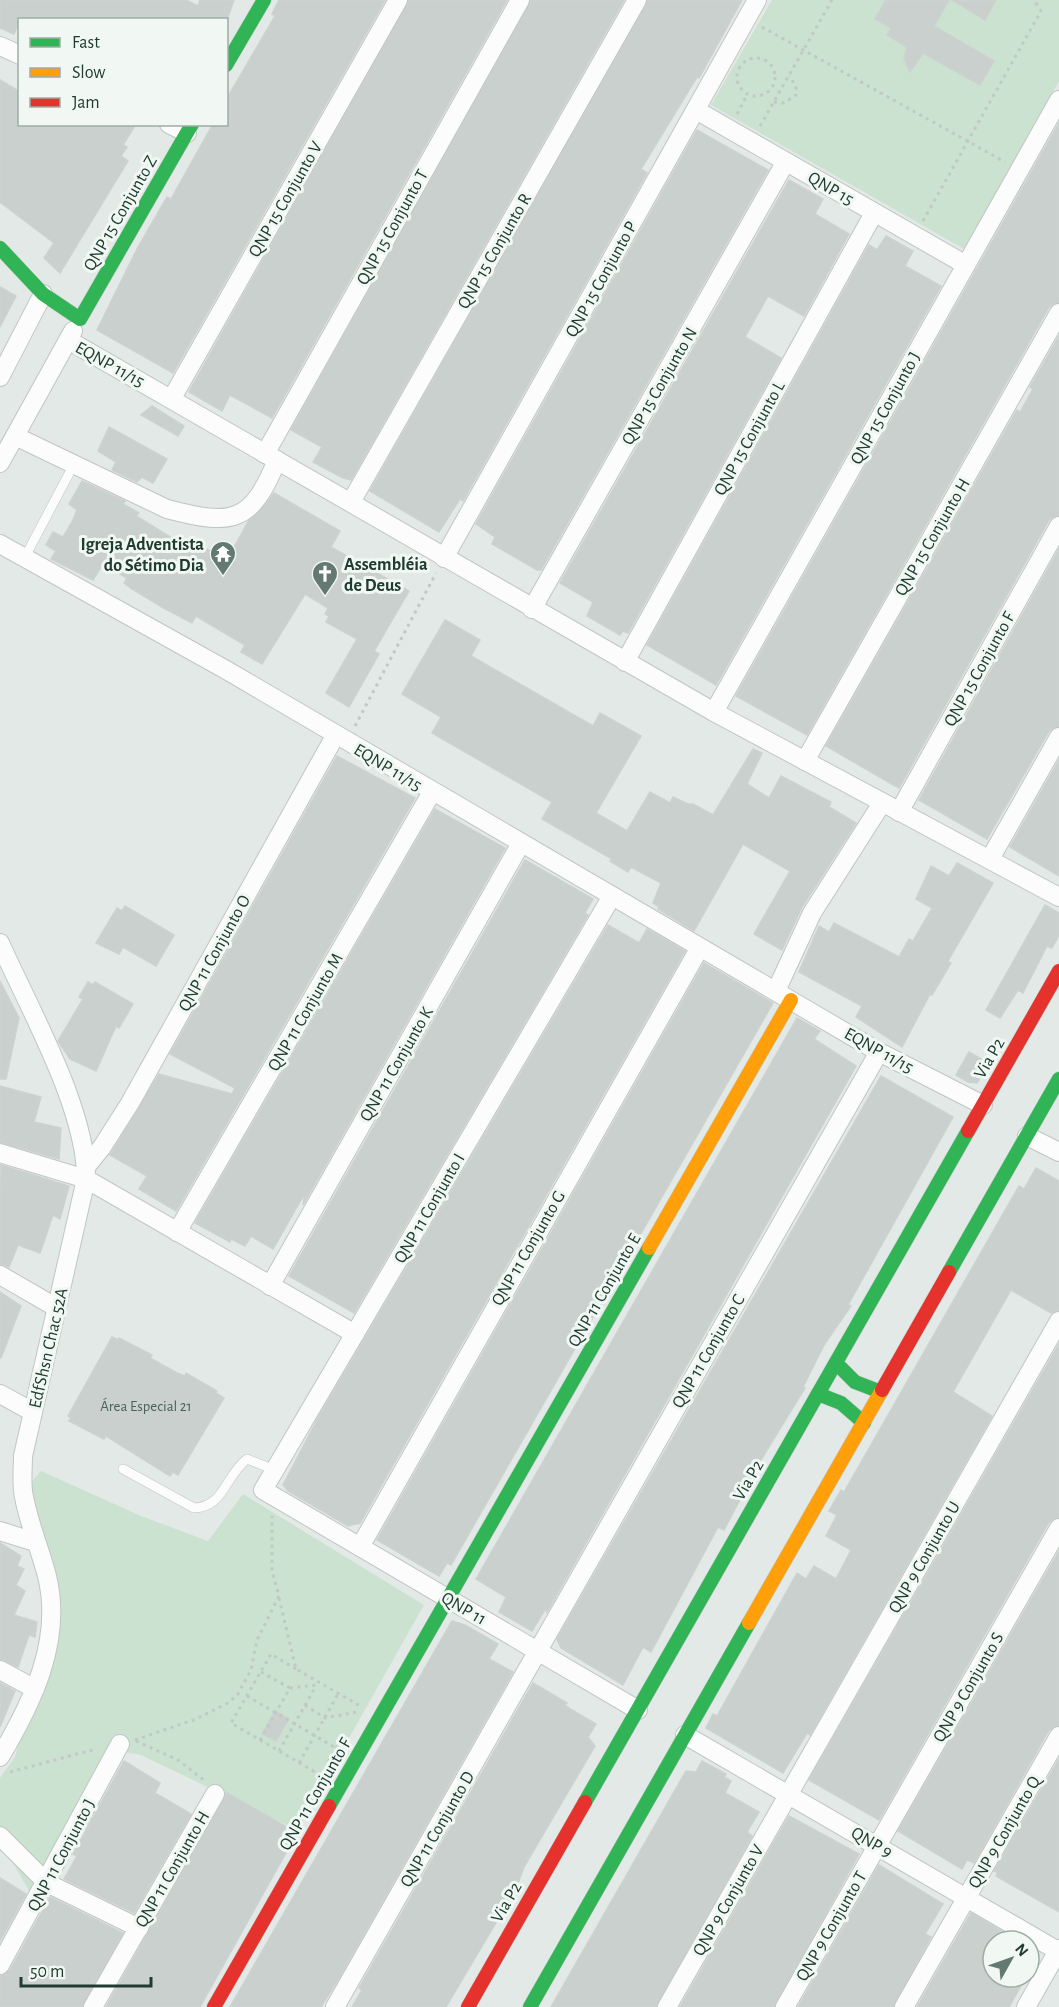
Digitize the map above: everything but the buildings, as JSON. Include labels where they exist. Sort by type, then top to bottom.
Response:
[{"type":"main road","points":[[228,62],[264,0]]},
{"type":"main road","name":"QNP 15 Conjunto Z","points":[[80,319],[189,129]]},
{"type":"main road","points":[[0,248],[43,294],[80,319]]},
{"type":"main road","name":"Via P2","points":[[468,2007],[1059,971]]},
{"type":"main road","name":"QNP 11 Conjunto E","points":[[448,1599],[784,995]]},
{"type":"main road","points":[[530,2007],[1059,1079]]},
{"type":"main road","points":[[836,1363],[846,1377],[857,1384],[881,1392]]},
{"type":"main road","points":[[818,1394],[841,1403],[864,1423]]},
{"type":"main road","name":"QNP 11 Conjunto F","points":[[214,2007],[448,1599]]},
{"type":"street","name":"QNP 15 Conjunto V","points":[[172,398],[398,0]]},
{"type":"street","name":"QNP 15 Conjunto T","points":[[271,457],[520,0]]},
{"type":"street","name":"QNP 15 Conjunto R","points":[[351,502],[637,0]]},
{"type":"street","name":"QNP 15 Conjunto P","points":[[444,558],[757,0]]},
{"type":"street","points":[[0,46],[18,54]]},
{"type":"street","name":"QNP 15 Conjunto J","points":[[714,712],[1058,102]]},
{"type":"street","name":"QNP 15","points":[[696,110],[966,265]]},
{"type":"street","name":"QNP 15 Conjunto N","points":[[532,609],[785,163]]},
{"type":"street","name":"QNP 15 Conjunto L","points":[[625,662],[874,213]]},
{"type":"street","points":[[0,377],[43,294]]},
{"type":"street","name":"QNP 15 Conjunto H","points":[[805,761],[1059,313]]},
{"type":"street","points":[[0,463],[80,319]]},
{"type":"street","name":"EQNP 11/15","points":[[68,340],[172,398],[625,662],[1059,897]]},
{"type":"street","points":[[15,436],[167,510],[188,515],[235,516],[251,508],[259,499],[271,457]]},
{"type":"street","name":"QNP 15 Conjunto F","points":[[899,812],[1059,526]]},
{"type":"street","name":"EQNP 11/15","points":[[0,544],[228,671],[699,949],[784,995],[879,1052],[983,1105]]},
{"type":"street","points":[[990,859],[1059,737]]},
{"type":"street","name":"QNP 11 Conjunto O","points":[[86,1173],[130,1103],[341,739]]},
{"type":"street","name":"QNP 11 Conjunto M","points":[[177,1232],[432,792]]},
{"type":"street","points":[[784,995],[812,913],[882,803]]},
{"type":"street","name":"QNP 11 Conjunto K","points":[[270,1286],[522,843]]},
{"type":"street","name":"QNP 11 Conjunto I","points":[[286,1504],[262,1491],[612,896]]},
{"type":"street","name":"EdfShsn Chac 52A","points":[[0,943],[75,1114],[86,1152],[86,1173],[23,1456],[23,1495],[35,1542],[47,1576],[51,1607],[50,1645],[24,1715],[0,1757]]},
{"type":"street","name":"QNP 11 Conjunto G","points":[[360,1547],[699,949]]},
{"type":"street","name":"QNP 11 Conjunto C","points":[[538,1651],[879,1052]]},
{"type":"street","points":[[1027,1136],[1059,1152]]},
{"type":"street","points":[[0,1153],[86,1173],[177,1232],[355,1334]]},
{"type":"street","points":[[0,1275],[57,1308]]},
{"type":"street","name":"QNP 9 Conjunto U","points":[[788,1794],[1059,1321]]},
{"type":"street","points":[[0,1394],[33,1412]]},
{"type":"street","name":"QNP 11","points":[[286,1504],[638,1710]]},
{"type":"street","name":"QNP 9 Conjunto S","points":[[878,1845],[1059,1528]]},
{"type":"street","points":[[0,1531],[35,1542]]},
{"type":"street","name":"QNP 11 Conjunto D","points":[[335,2007],[538,1651]]},
{"type":"street","points":[[0,1670],[35,1689]]},
{"type":"street","name":"QNP 9","points":[[685,1735],[1058,1950]]},
{"type":"street","name":"QNP 9 Conjunto Q","points":[[904,2007],[1059,1736]]},
{"type":"street","name":"QNP 11 Conjunto J","points":[[0,1965],[127,1742]]},
{"type":"street","name":"QNP 11 Conjunto H","points":[[93,2007],[215,1794]]},
{"type":"street","name":"QNP 9 Conjunto V","points":[[667,2007],[788,1794]]},
{"type":"street","points":[[0,1836],[47,1883],[139,1928]]},
{"type":"street","name":"QNP 9 Conjunto T","points":[[785,2007],[878,1845]]},
{"type":"street","points":[[1026,2007],[1058,1950]]},
{"type":"lane","points":[[25,557],[73,466]]},
{"type":"lane","points":[[123,1469],[194,1508],[207,1508],[216,1500],[237,1467],[247,1459],[275,1470]]},
{"type":"path","points":[[757,130],[832,0]]},
{"type":"path","points":[[921,225],[1041,12],[1036,3],[1037,0]]},
{"type":"path","points":[[758,25],[1011,165]]},
{"type":"path","points":[[753,58],[765,60],[771,64],[776,77],[772,89],[761,97],[747,95],[739,86],[739,68],[753,58]]},
{"type":"path","points":[[774,102],[784,103],[796,95],[796,86],[789,76]]},
{"type":"path","points":[[735,118],[747,95]]},
{"type":"path","points":[[341,739],[444,558]]},
{"type":"path","points":[[286,1504],[271,1518],[270,1542],[272,1571],[296,1668]]},
{"type":"path","points":[[0,1775],[127,1742],[196,1719],[228,1703],[238,1694],[250,1670],[257,1640],[279,1596]]},
{"type":"path","points":[[326,1779],[231,1724],[271,1654],[296,1668],[317,1684],[365,1709]]},
{"type":"path","points":[[261,1671],[290,1688],[317,1684]]},
{"type":"path","points":[[279,1751],[317,1684]]},
{"type":"path","points":[[260,1740],[290,1688]]},
{"type":"path","points":[[299,1763],[339,1694]]},
{"type":"path","points":[[247,1696],[336,1749]]},
{"type":"path","points":[[305,1705],[325,1718],[357,1712]]},
{"type":"path","points":[[127,1742],[178,1760],[213,1788],[215,1794]]},
{"type":"green space","points":[[772,0],[1059,0],[1059,81],[964,249],[711,105]]},
{"type":"green space","points":[[41,1471],[141,1516],[208,1541],[243,1494],[424,1605],[297,1830],[141,1755],[109,1749],[29,1891],[11,1859],[0,1848],[0,1778],[15,1757],[48,1622],[23,1492]]},
{"type":"traffic: fast","points":[[228,62],[264,0]]},
{"type":"traffic: fast","points":[[0,248],[43,294],[80,319],[191,126]]},
{"type":"traffic: fast","points":[[949,1272],[1059,1079]]},
{"type":"traffic: fast","points":[[585,1802],[968,1131]]},
{"type":"traffic: fast","points":[[329,1806],[649,1248]]},
{"type":"traffic: fast","points":[[836,1363],[855,1382],[881,1392]]},
{"type":"traffic: fast","points":[[818,1394],[841,1403],[864,1423]]},
{"type":"traffic: fast","points":[[530,2007],[749,1623]]},
{"type":"traffic: slow","points":[[649,1248],[791,1000]]},
{"type":"traffic: slow","points":[[749,1623],[882,1390]]},
{"type":"traffic: jam","points":[[968,1131],[1059,971]]},
{"type":"traffic: jam","points":[[882,1390],[949,1272]]},
{"type":"traffic: jam","points":[[468,2007],[585,1802]]},
{"type":"traffic: jam","points":[[214,2007],[329,1806]]},
{"type":"place","name":"Igreja Adventista do Sétimo Dia","points":[[223,577]]},
{"type":"place","name":"Assembléia de Deus","points":[[325,597]]}]
